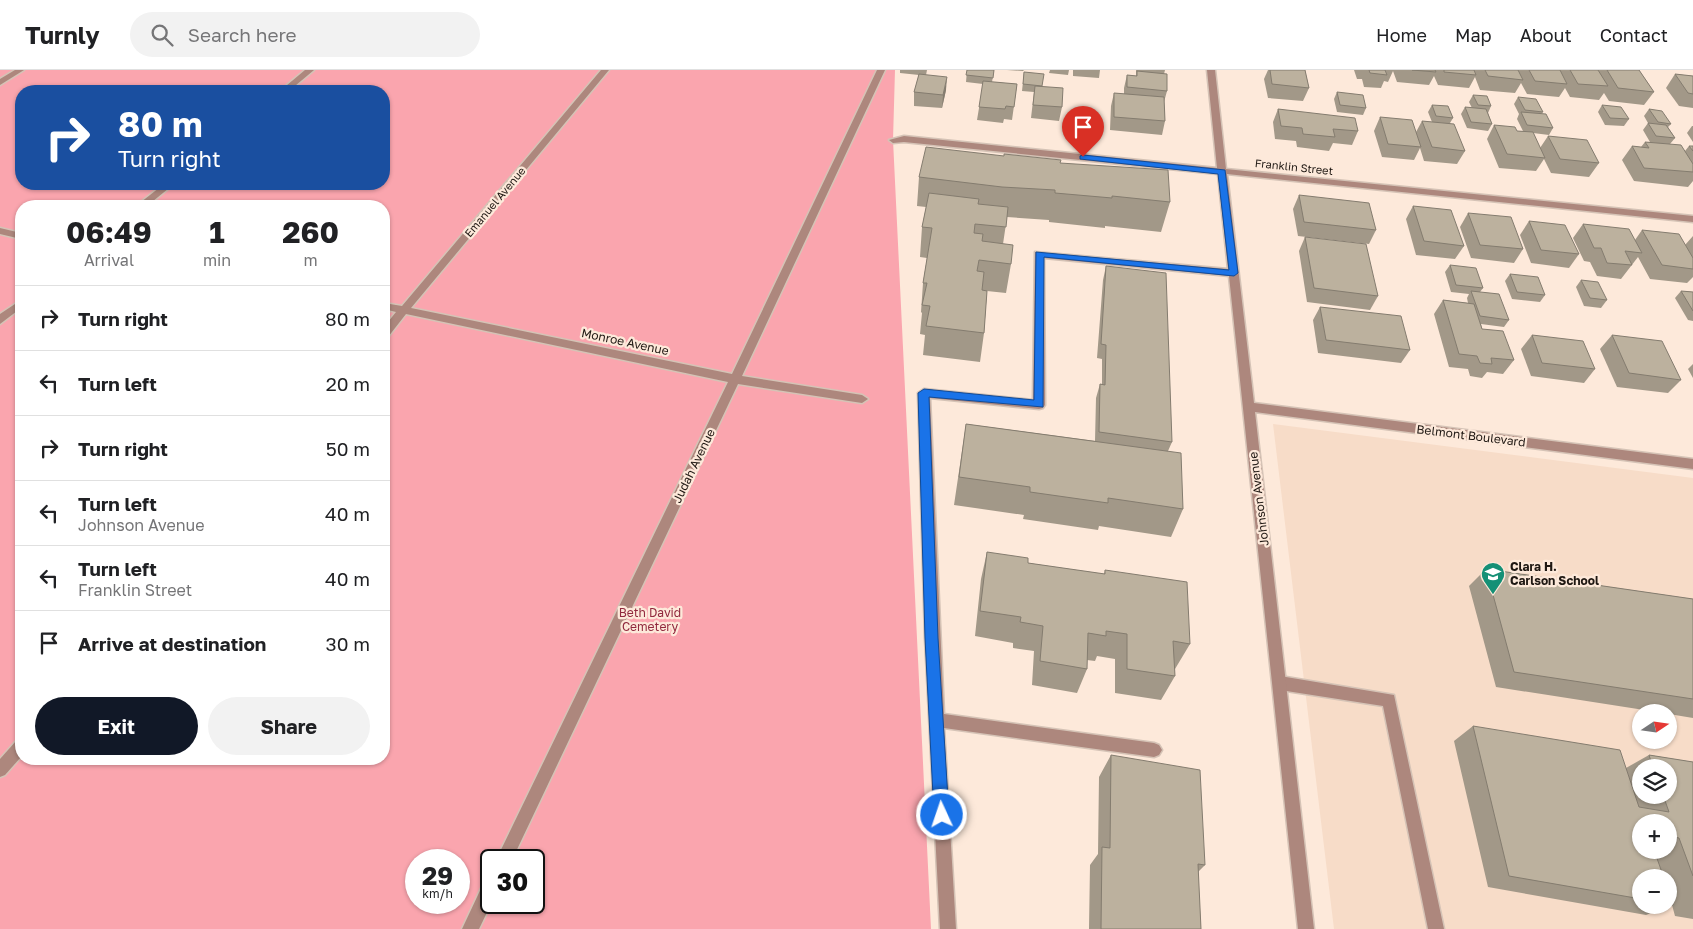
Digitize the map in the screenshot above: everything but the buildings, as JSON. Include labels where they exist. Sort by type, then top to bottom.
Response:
[{"type":"street","points":[[0,82],[20,70]]},
{"type":"street","points":[[291,85],[310,70]]},
{"type":"street","name":"Emanuel Avenue","points":[[390,327],[605,70]]},
{"type":"street","name":"Judah Avenue","points":[[509,849],[736,379],[881,70]]},
{"type":"street","name":"Johnson Avenue","points":[[1211,70],[1306,929]]},
{"type":"street","name":"Franklin Street","points":[[893,140],[904,139],[1693,219]]},
{"type":"street","points":[[149,200],[161,190]]},
{"type":"street","points":[[0,231],[15,235]]},
{"type":"street","points":[[948,929],[936,720],[924,393],[1039,404],[1040,254],[1234,273]]},
{"type":"street","points":[[0,320],[15,307]]},
{"type":"street","name":"Monroe Avenue","points":[[390,307],[736,379],[862,399]]},
{"type":"street","name":"Belmont Boulevard","points":[[1249,408],[1693,464]]},
{"type":"street","points":[[1280,683],[1389,700],[1436,929]]},
{"type":"street","points":[[936,720],[1154,750]]},
{"type":"street","points":[[0,770],[15,753]]},
{"type":"street","points":[[470,929],[480,909]]},
{"type":"shaded area","name":"Clara H. Carlson School","points":[[1273,424],[1693,478],[1693,929],[1334,929]]},
{"type":"green space","name":"Beth David Cemetery","points":[[0,70],[895,70],[893,140],[931,929],[0,929]]},
{"type":"place","name":"Clara H. Carlson School","points":[[1493,595]]},
{"type":"route","points":[[942,815],[932,638],[924,393],[1039,404],[1040,254],[1234,273],[1222,172],[1083,157]]}]
